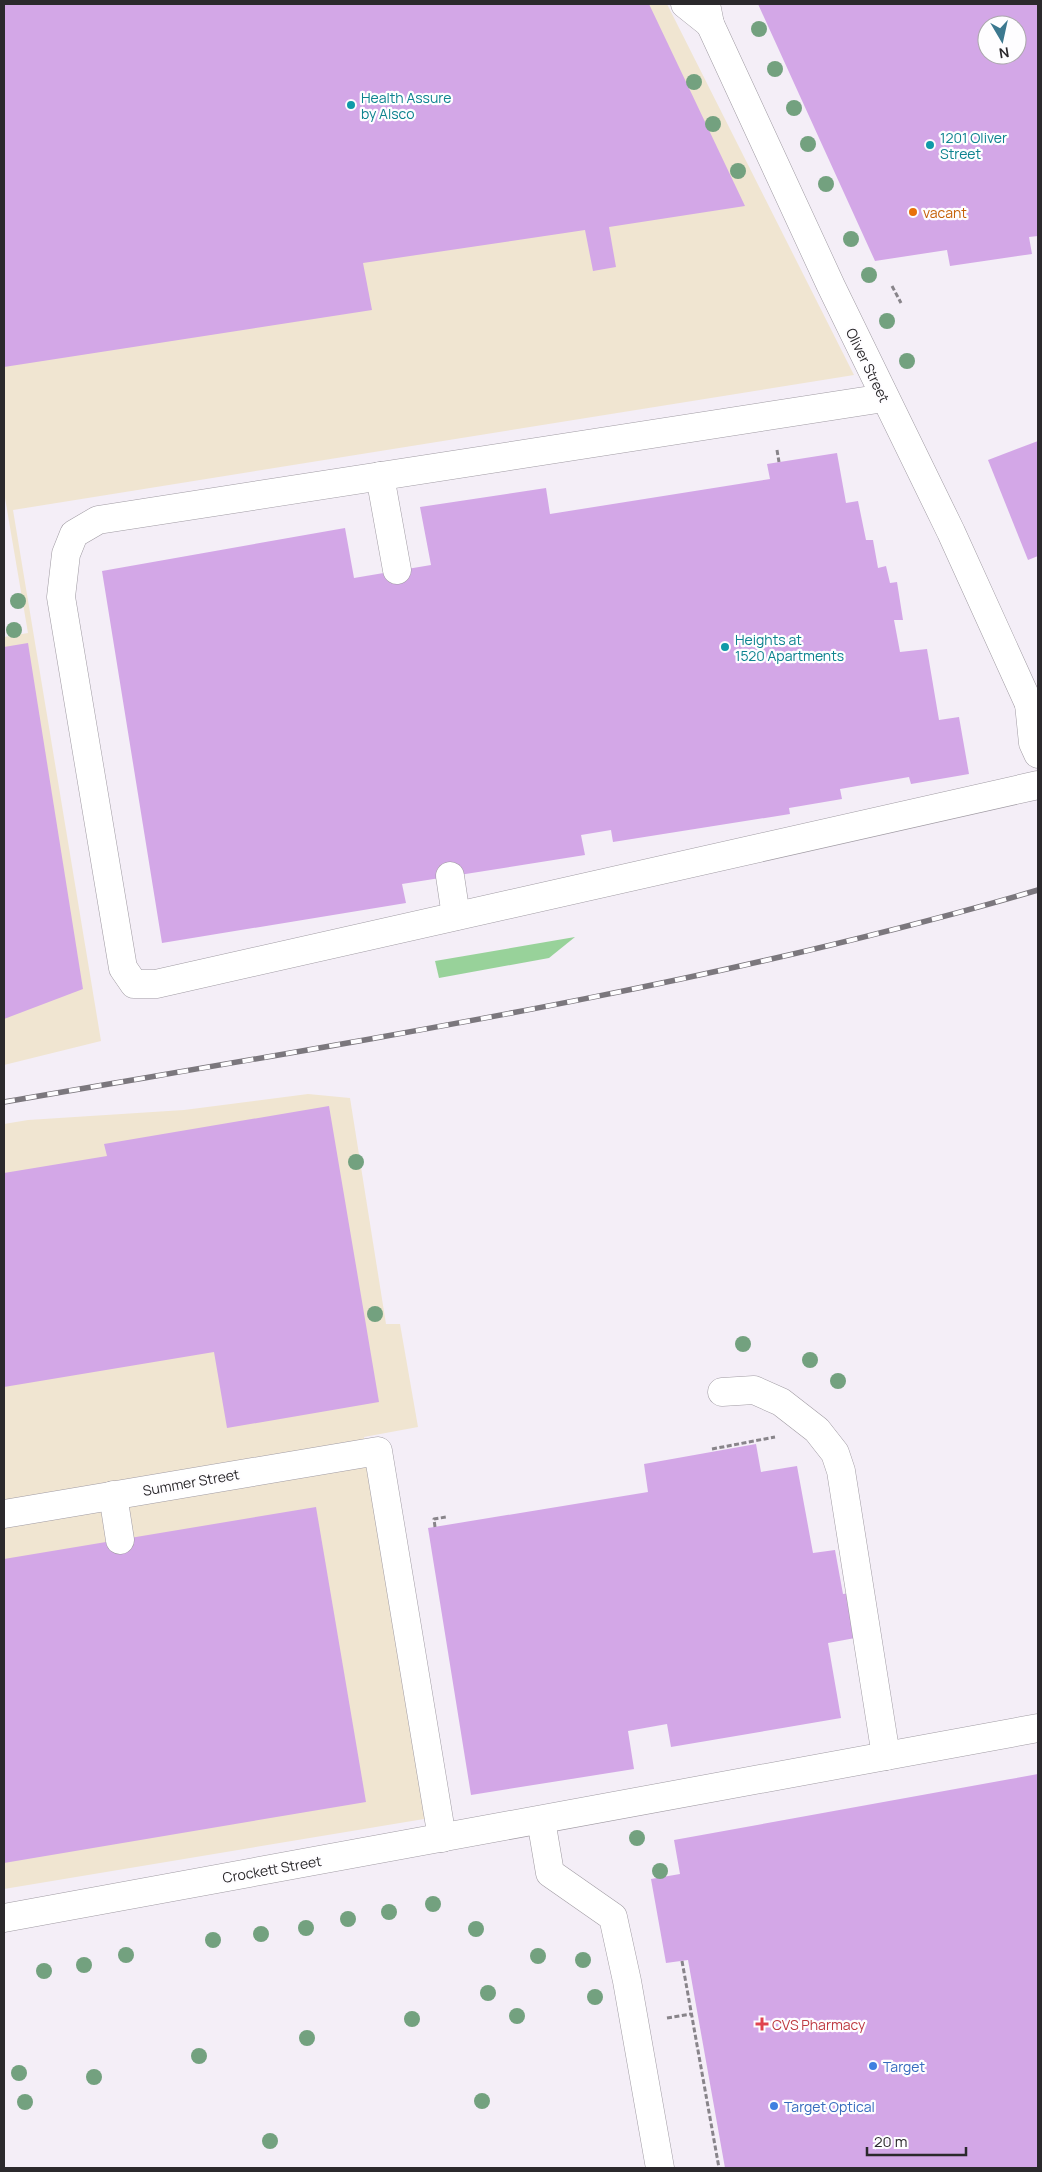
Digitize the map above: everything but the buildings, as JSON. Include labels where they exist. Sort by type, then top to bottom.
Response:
[{"type":"street","name":"Oliver Street","points":[[685,4],[708,14],[884,398],[951,532],[1033,711],[1033,743],[1038,754]]},
{"type":"street","points":[[884,398],[98,520],[74,534],[66,554],[62,597],[123,968],[134,984],[156,984],[1038,785]]},
{"type":"street","points":[[380,476],[397,570]]},
{"type":"street","points":[[450,876],[456,916]]},
{"type":"street","points":[[722,1392],[754,1390],[781,1402],[817,1430],[835,1453],[841,1471],[886,1756]]},
{"type":"street","name":"Summer Street","points":[[4,1514],[378,1451],[442,1838]]},
{"type":"street","points":[[113,1496],[120,1540]]},
{"type":"street","name":"Crockett Street","points":[[4,1918],[1038,1728]]},
{"type":"street","points":[[541,1820],[550,1873],[613,1917],[627,1981],[660,2168]]},
{"type":"path","points":[[892,286],[901,304]]},
{"type":"path","points":[[777,450],[778,462]]},
{"type":"path","points":[[712,1448],[817,1430]]},
{"type":"path","points":[[435,1527],[434,1519],[446,1517]]},
{"type":"path","points":[[682,1961],[719,2168]]},
{"type":"path","points":[[667,2018],[691,2014]]},
{"type":"shaded area","points":[[4,4],[667,4],[854,375],[13,510],[101,1041],[4,1065],[4,637],[28,633],[4,492]]},
{"type":"shaded area","points":[[308,1094],[350,1098],[386,1324],[400,1324],[418,1427],[364,1437],[430,1818],[4,1889],[4,1124],[28,1120],[184,1110]]},
{"type":"green space","points":[[575,937],[549,958],[439,978],[435,961]]},
{"type":"railway","points":[[4,1102],[394,1035],[654,985],[911,925],[1038,890]]},
{"type":"place","name":"Health Assure by Alsco","points":[[351,105]]},
{"type":"place","name":"1201 Oliver Street","points":[[930,145]]},
{"type":"place","name":"vacant","points":[[913,212]]},
{"type":"place","name":"Heights at 1520 Apartments","points":[[725,647]]},
{"type":"place","name":"CVS Pharmacy","points":[[762,2024]]},
{"type":"place","name":"Target","points":[[873,2066]]},
{"type":"place","name":"Target Optical","points":[[774,2106]]}]
